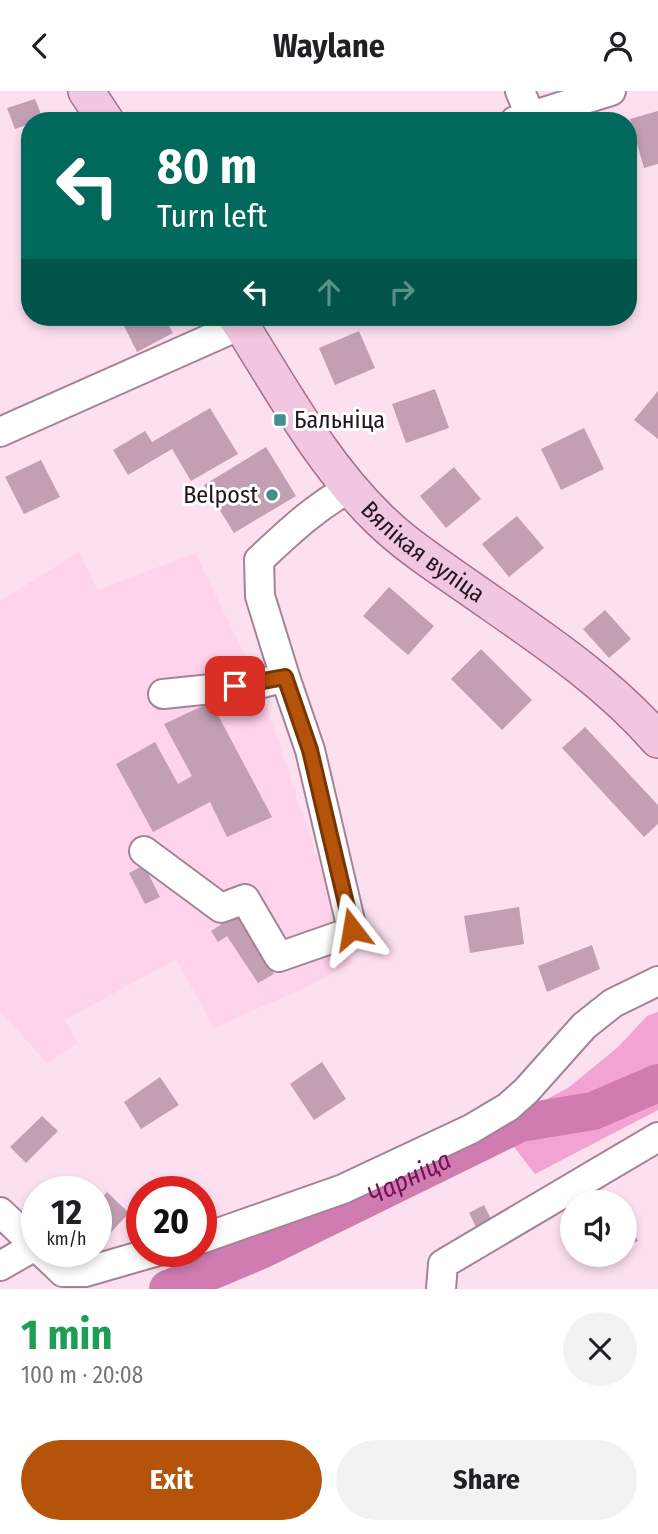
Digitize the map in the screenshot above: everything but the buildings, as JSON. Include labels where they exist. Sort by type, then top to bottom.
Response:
[{"type":"main road","points":[[86,91],[100,112]]},
{"type":"main road","name":"Вялікая вуліца","points":[[241,326],[312,436],[350,488],[380,520],[418,552],[575,662],[645,724],[658,740]]},
{"type":"street","points":[[521,109],[611,91]]},
{"type":"street","points":[[0,432],[225,332],[231,326]]},
{"type":"street","points":[[144,851],[221,908],[245,899],[279,957],[352,929],[310,750],[260,596],[259,560],[306,516],[350,488]]},
{"type":"street","points":[[163,694],[259,684],[285,677]]},
{"type":"street","points":[[217,1233],[343,1189],[471,1129],[508,1107],[584,1026],[613,1003],[658,981]]},
{"type":"street","points":[[441,1289],[443,1264],[658,1137]]},
{"type":"street","points":[[0,1212],[21,1232]]},
{"type":"street","points":[[0,1266],[21,1256]]},
{"type":"street","points":[[58,1267],[63,1272],[85,1272],[102,1267]]},
{"type":"shaded area","points":[[79,552],[98,590],[195,553],[259,684],[352,963],[311,985],[214,1028],[176,959],[65,1020],[78,1043],[47,1063],[0,1011],[0,601]]},
{"type":"shaded area","points":[[658,1012],[658,1110],[535,1174],[497,1125],[568,1088],[618,1047],[647,1016]]},
{"type":"waterway","name":"Чарніца","points":[[168,1289],[261,1250],[520,1123],[593,1111],[658,1083]]},
{"type":"place","name":"Бальніца","points":[[280,420]]},
{"type":"place","name":"Belpost","points":[[272,495]]},
{"type":"route","points":[[235,686],[259,684],[285,677],[310,750],[352,929]]}]
